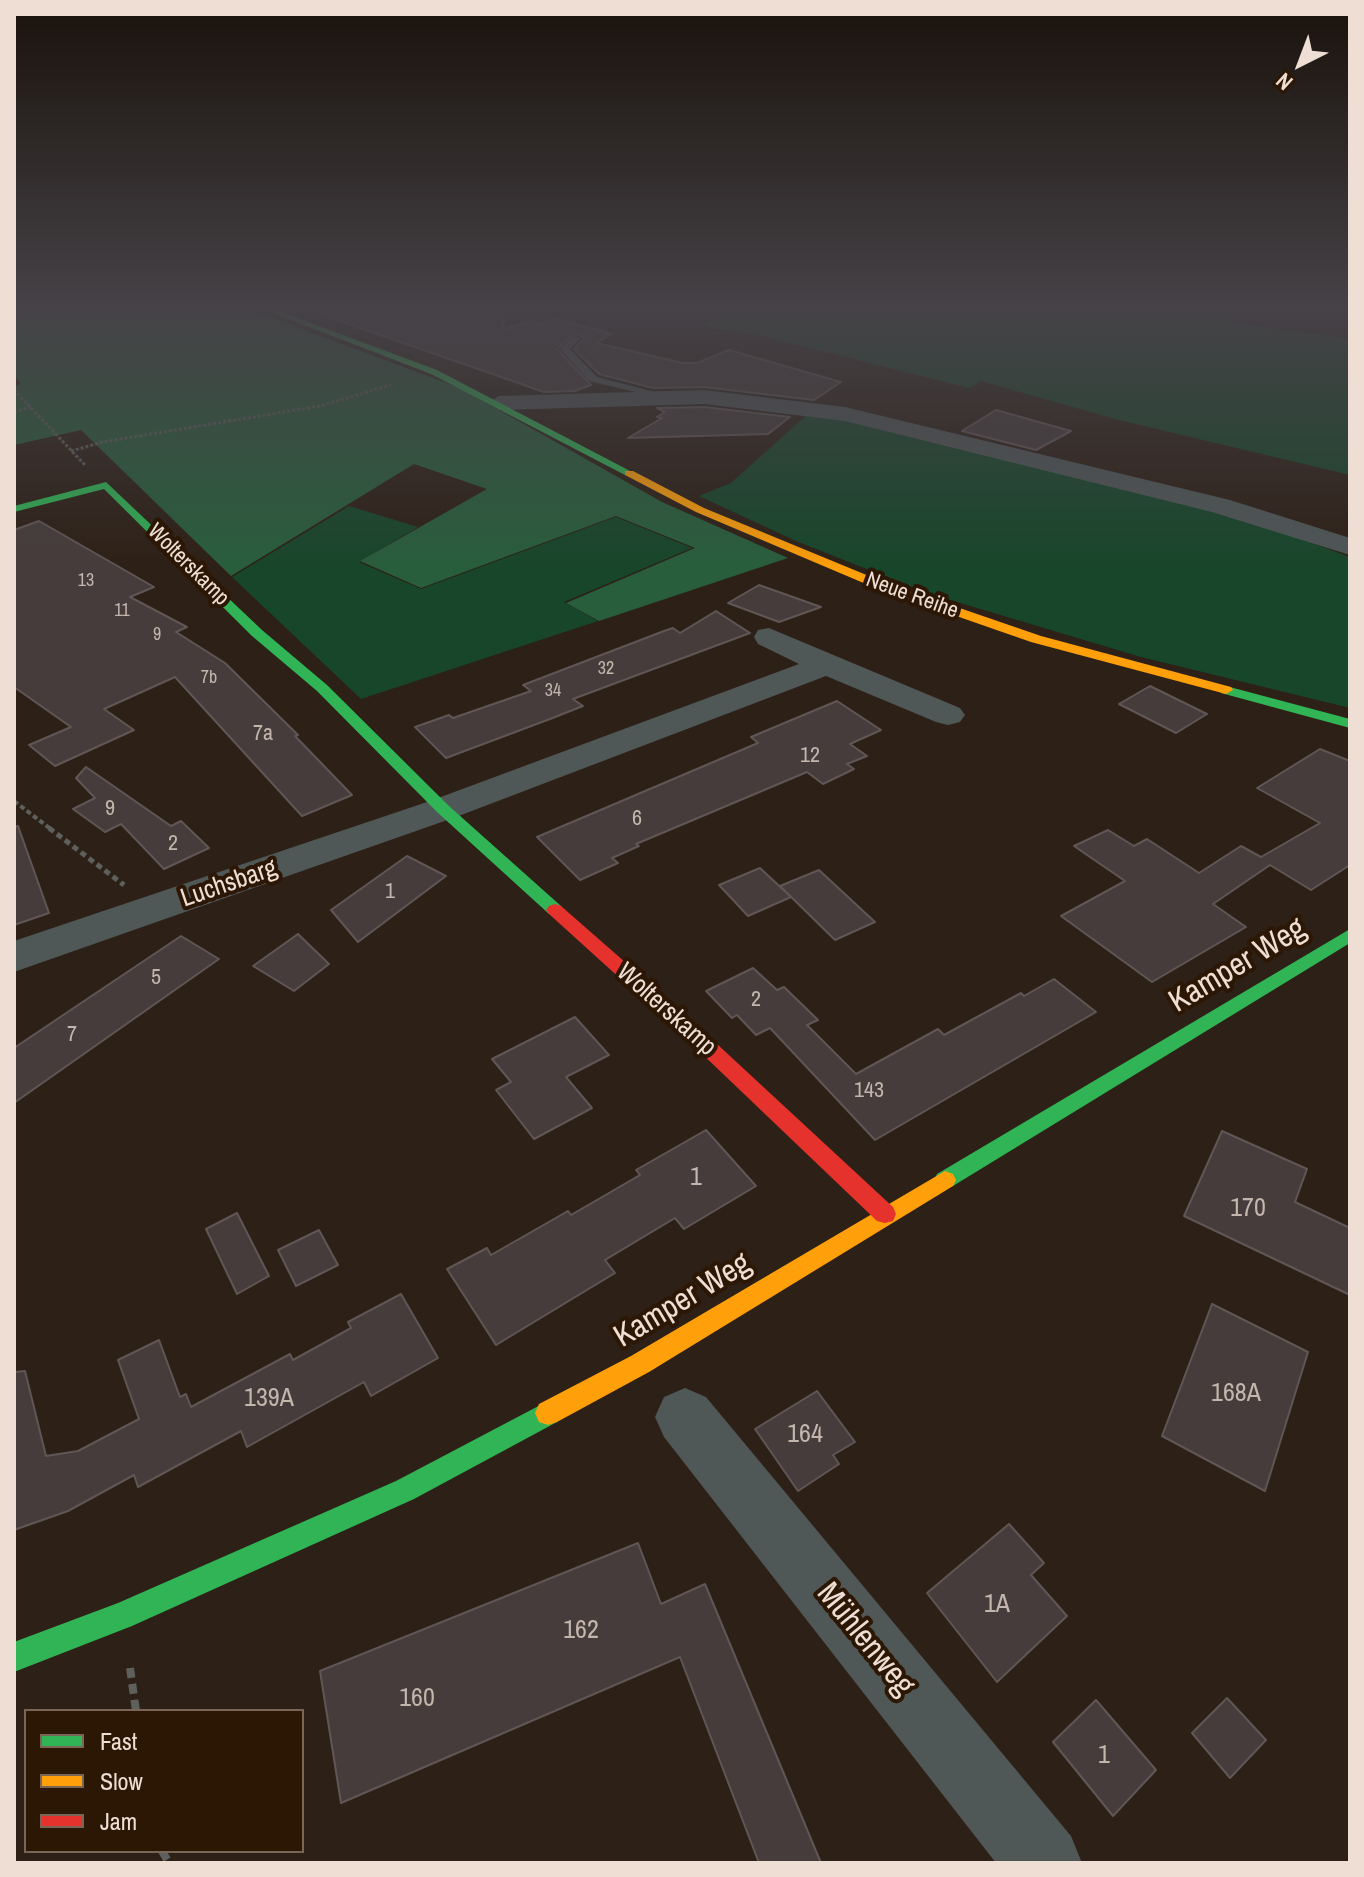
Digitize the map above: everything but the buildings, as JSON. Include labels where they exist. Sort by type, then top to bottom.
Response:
[{"type":"street","name":"Neue Reihe","points":[[488,398],[700,510],[877,584],[1036,639],[1350,724]]},
{"type":"street","name":"Neue Reihe","points":[[499,403],[652,398]]},
{"type":"street","name":"Neue Reihe","points":[[709,398],[845,414],[912,429],[1221,506],[1350,547]]},
{"type":"street","points":[[14,509],[106,485]]},
{"type":"street","name":"Wolterskamp","points":[[106,485],[257,633],[322,688],[443,809],[683,1024],[885,1214]]},
{"type":"street","points":[[769,637],[826,665],[948,715]]},
{"type":"street","points":[[443,809],[826,665]]},
{"type":"street","name":"Luchsbarg","points":[[14,957],[443,809]]},
{"type":"street","name":"Kamper Weg","points":[[14,1657],[136,1610],[405,1490],[640,1364],[1350,935]]},
{"type":"street","name":"Mühlenweg","points":[[685,1417],[1044,1863]]},
{"type":"path","points":[[22,398],[106,485]]},
{"type":"path","points":[[71,451],[103,442],[320,406],[348,398]]},
{"type":"path","points":[[14,412],[31,407]]},
{"type":"path","points":[[14,801],[157,910]]},
{"type":"green space","points":[[14,398],[477,398],[662,502],[788,558],[599,621],[566,603],[695,548],[616,516],[421,588],[360,561],[487,489],[414,464],[231,576],[81,430],[14,445]]},
{"type":"green space","points":[[1040,398],[1350,398],[1350,475],[1115,419]]},
{"type":"green space","points":[[809,413],[935,439],[1238,516],[1350,557],[1350,708],[1141,657],[927,593],[796,541],[699,496],[731,483]]},
{"type":"green space","points":[[349,506],[418,527],[359,562],[421,589],[616,517],[692,548],[564,602],[598,621],[361,699],[232,577]]},
{"type":"traffic: fast","points":[[483,398],[629,473]]},
{"type":"traffic: fast","points":[[14,509],[106,485],[257,633],[322,688],[443,809],[555,910]]},
{"type":"traffic: fast","points":[[1226,690],[1350,724]]},
{"type":"traffic: fast","points":[[945,1180],[1350,935]]},
{"type":"traffic: fast","points":[[14,1657],[122,1616],[405,1490],[548,1413]]},
{"type":"traffic: slow","points":[[629,473],[700,510],[877,584],[1036,639],[1226,690]]},
{"type":"traffic: slow","points":[[548,1413],[640,1364],[945,1180]]},
{"type":"traffic: jam","points":[[555,910],[683,1024],[885,1214]]}]
